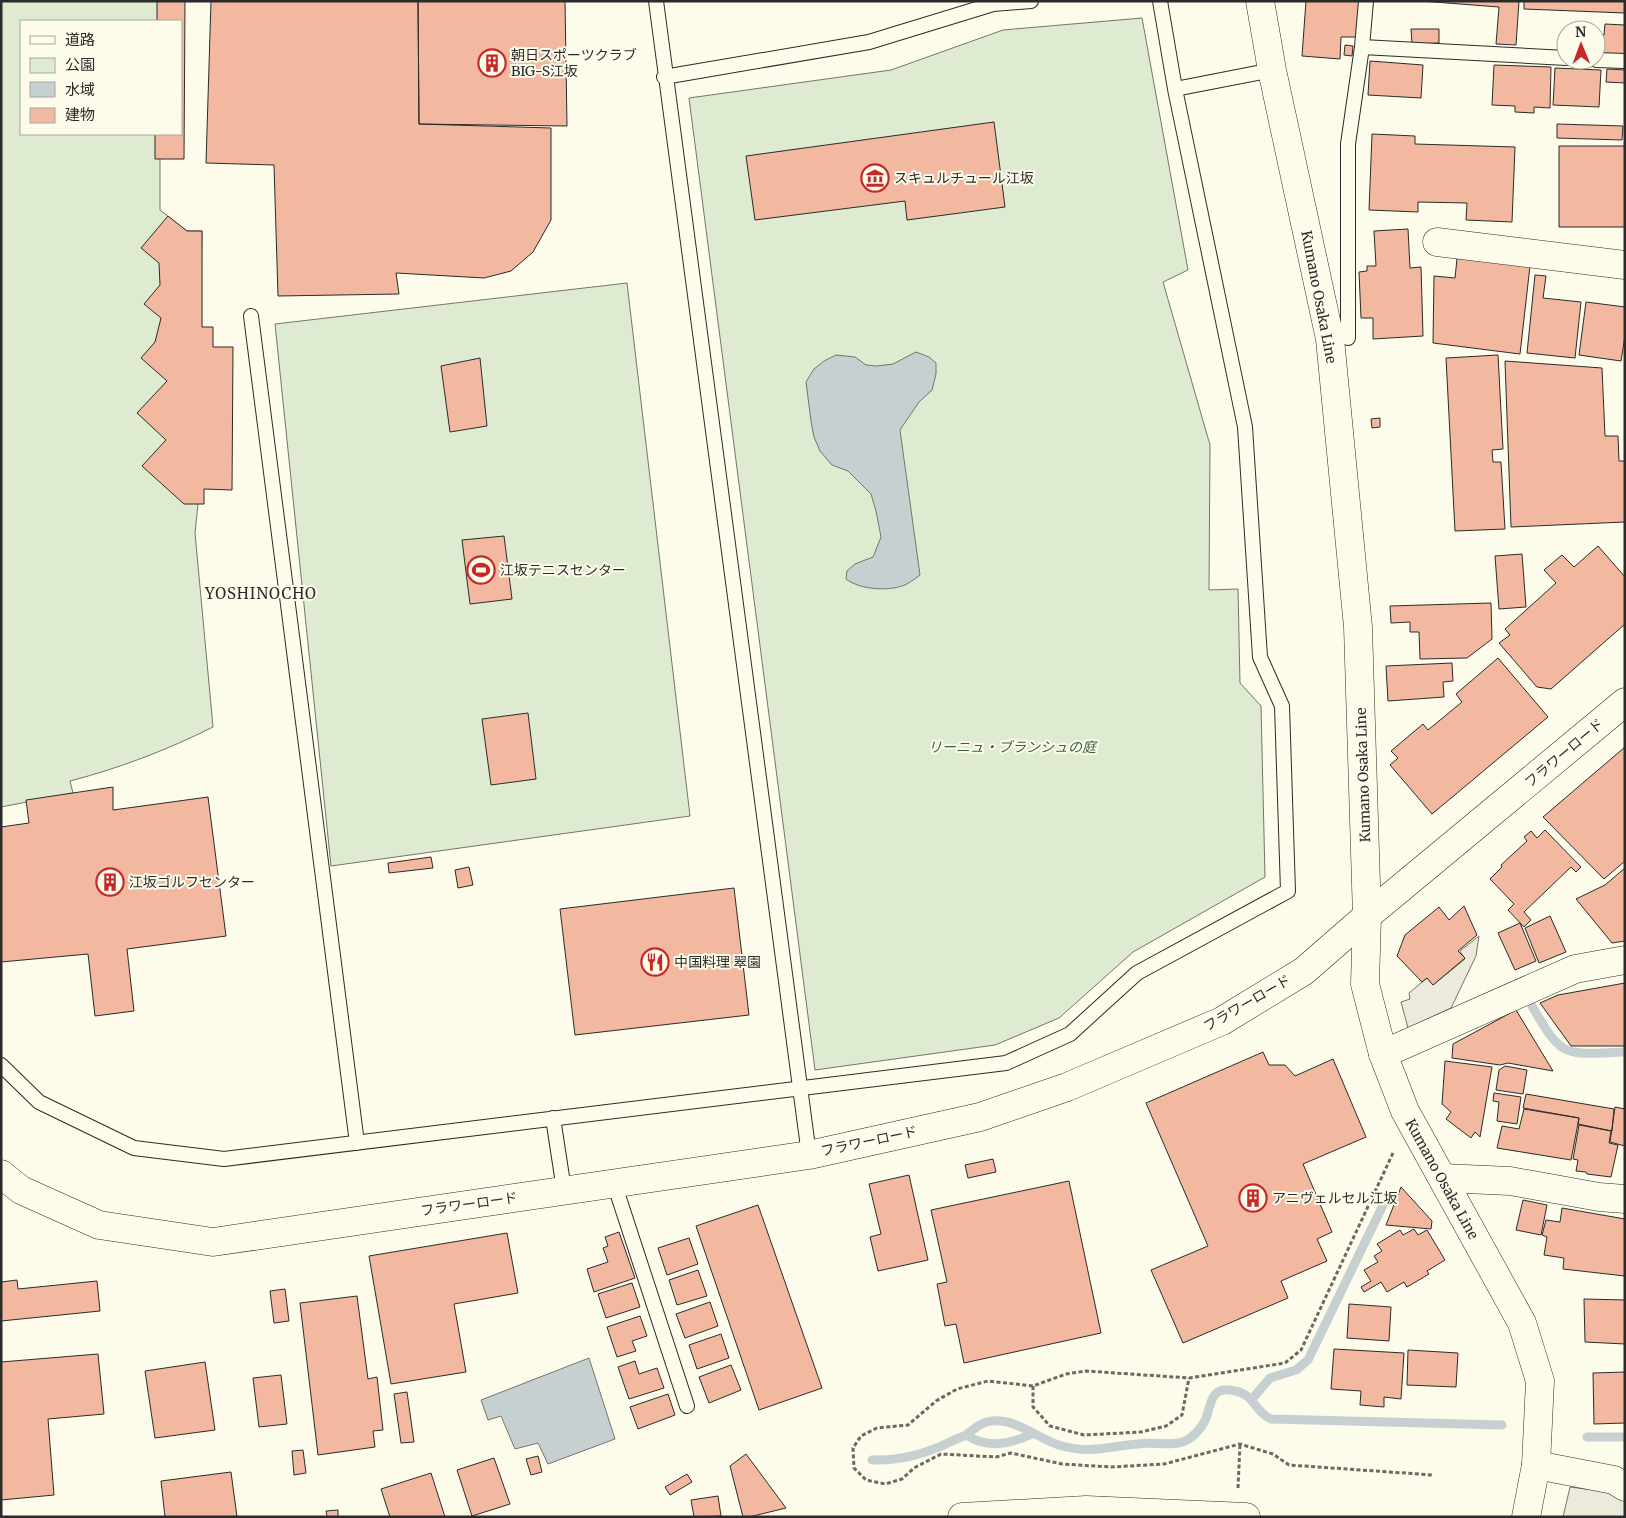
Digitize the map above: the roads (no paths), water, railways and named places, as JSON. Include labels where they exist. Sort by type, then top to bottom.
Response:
[{"type":"street","name":"Kumano Osaka Line","points":[[1260,1],[1272,70],[1330,339],[1358,627],[1367,916],[1365,984],[1383,1054],[1405,1111],[1522,1324],[1540,1381],[1536,1465],[1526,1517]]},
{"type":"street","points":[[1437,242],[1625,264]]},
{"type":"street","name":"フラワーロード","points":[[1,1174],[21,1190],[99,1225],[213,1242],[808,1155],[980,1117],[1085,1080],[1222,1021],[1304,971],[1367,916],[1625,702]]},
{"type":"street","points":[[1383,1054],[1575,969],[1625,960]]},
{"type":"street","points":[[1443,1178],[1510,1181],[1599,1197],[1625,1199]]},
{"type":"street","points":[[1536,1465],[1614,1480],[1625,1487]]},
{"type":"street","points":[[962,1517],[1086,1510],[1242,1505]]},
{"type":"lane","points":[[656,1],[664,77],[808,1155]]},
{"type":"lane","points":[[664,77],[869,42],[993,4],[1031,1]]},
{"type":"lane","points":[[1,1065],[39,1102],[134,1148],[224,1159],[1006,1063],[1070,1034],[1137,973],[1288,891],[1282,706],[1260,657],[1245,427],[1175,89],[1160,1]]},
{"type":"lane","points":[[1348,338],[1348,144],[1362,46],[1366,1]]},
{"type":"lane","points":[[1362,46],[1556,57]]},
{"type":"lane","points":[[1606,60],[1625,61]]},
{"type":"lane","points":[[1175,89],[1272,70]]},
{"type":"lane","points":[[251,316],[357,1142]]},
{"type":"lane","points":[[553,1118],[564,1190]]},
{"type":"lane","points":[[614,1183],[687,1406]]},
{"type":"water","points":[[916,352],[929,357],[936,363],[936,374],[932,390],[919,402],[900,430],[920,575],[900,587],[884,589],[867,588],[846,579],[847,571],[855,564],[873,557],[881,537],[871,494],[848,471],[832,465],[820,451],[814,437],[806,382],[814,369],[836,355],[855,357],[866,365],[877,366],[893,364]]},
{"type":"water","points":[[589,1358],[615,1439],[548,1464],[538,1443],[515,1449],[501,1416],[488,1420],[481,1400]]},
{"type":"waterway","points":[[1532,1006],[1551,1036],[1559,1045],[1567,1050],[1577,1053],[1625,1052]]},
{"type":"waterway","points":[[1252,1399],[1270,1378],[1296,1370],[1308,1360],[1383,1205]]},
{"type":"waterway","points":[[872,1460],[903,1458],[923,1453],[964,1436],[981,1424],[992,1421],[1010,1423],[1053,1443],[1073,1448],[1092,1449],[1143,1443],[1179,1443],[1188,1440],[1199,1430],[1206,1418],[1215,1394],[1224,1390],[1238,1392],[1250,1398],[1261,1412],[1271,1419],[1502,1425]]},
{"type":"waterway","points":[[966,1435],[982,1442],[999,1444],[1032,1434]]},
{"type":"waterway","points":[[1587,1437],[1625,1437]]},
{"type":"place","name":"朝日スポーツクラブ BIG-S江坂","points":[[492,63]]},
{"type":"place","name":"スキュルチュール江坂","points":[[875,178]]},
{"type":"place","name":"江坂テニスセンター","points":[[481,570]]},
{"type":"place","name":"江坂ゴルフセンター","points":[[110,882]]},
{"type":"place","name":"中国料理 翠園","points":[[655,962]]},
{"type":"place","name":"アニヴェルセル江坂","points":[[1253,1198]]},
{"type":"district","name":"YOSHINOCHO","points":[[261,594]]},
{"type":"park label","name":"リーニュ・ブランシュの庭","points":[[1012,747]]}]
